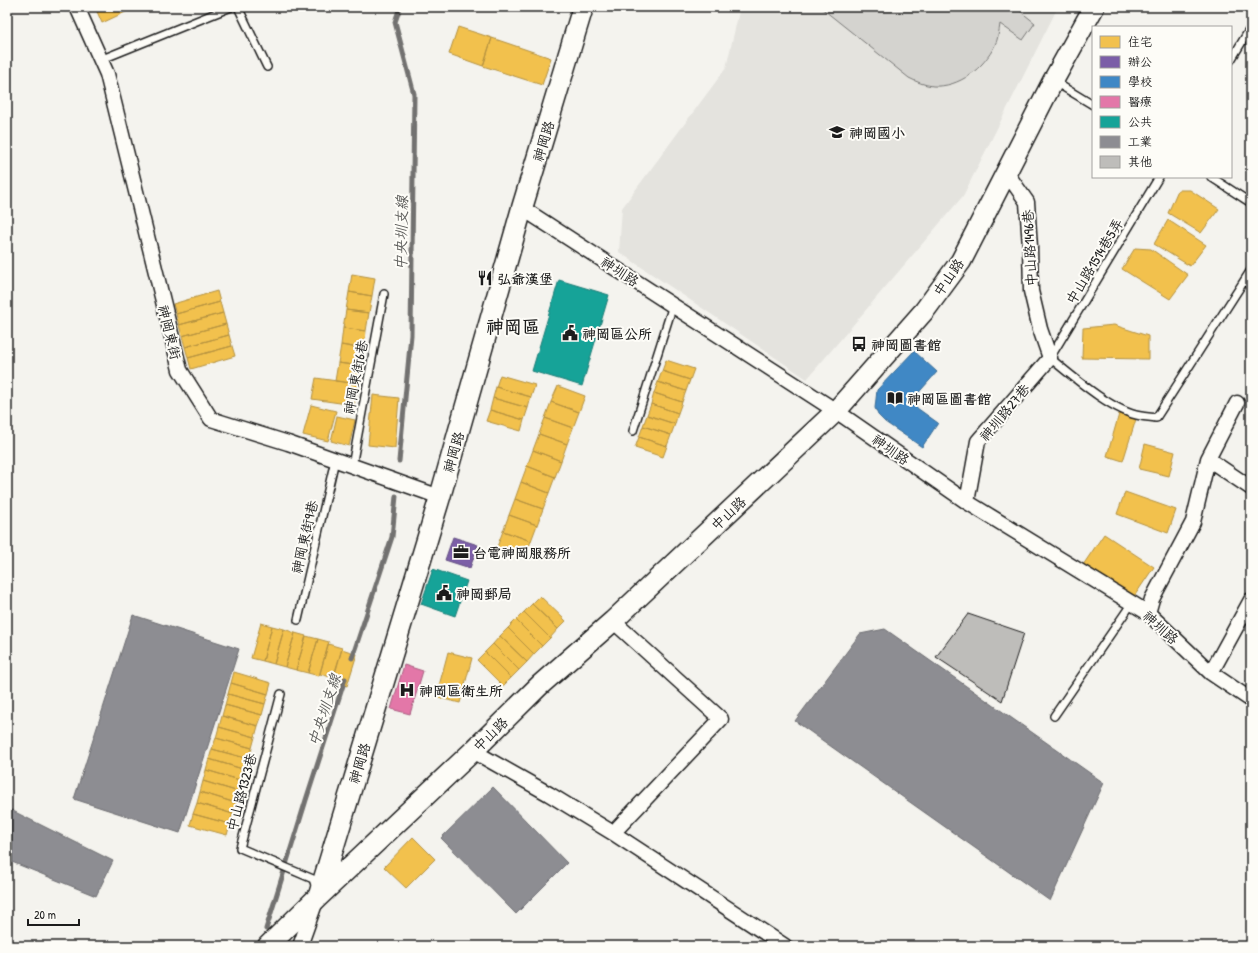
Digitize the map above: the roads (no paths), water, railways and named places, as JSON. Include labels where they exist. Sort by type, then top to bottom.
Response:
[{"type":"street","name":"神岡東街","points":[[77,7],[107,74],[180,370],[211,419],[336,460],[440,497]]},
{"type":"street","name":"神岡路","points":[[318,896],[440,497],[522,208],[583,7]]},
{"type":"street","name":"中山路","points":[[268,946],[318,896],[474,750],[540,685],[613,621],[836,411],[925,310],[961,261],[1053,81],[1094,7]]},
{"type":"street","name":"中山路1496巷","points":[[1006,172],[1027,202],[1031,291],[1040,329],[1050,358]]},
{"type":"street","name":"神圳路","points":[[522,208],[836,411],[967,502],[1148,613],[1211,673],[1251,700]]},
{"type":"street","name":"神圳路27巷","points":[[967,502],[978,441],[1050,358]]},
{"type":"street","points":[[1148,613],[1152,599],[1193,522],[1208,459],[1237,403]]},
{"type":"street","points":[[1208,459],[1251,488]]},
{"type":"street","points":[[1211,673],[1251,600]]},
{"type":"street","points":[[613,621],[720,719],[613,833]]},
{"type":"street","points":[[474,750],[613,833],[785,946]]},
{"type":"street","points":[[300,946],[318,896]]},
{"type":"lane","points":[[100,60],[231,7]]},
{"type":"lane","points":[[238,7],[267,67]]},
{"type":"lane","points":[[1232,58],[1251,27]]},
{"type":"lane","points":[[1053,81],[1092,104]]},
{"type":"lane","name":"中山路1514巷5弄","points":[[1050,358],[1158,178]]},
{"type":"lane","points":[[1213,178],[1251,203]]},
{"type":"lane","points":[[1050,358],[1107,401],[1129,413],[1156,418],[1251,270]]},
{"type":"lane","name":"神岡東街6巷","points":[[352,466],[384,294]]},
{"type":"lane","points":[[633,431],[673,305]]},
{"type":"lane","name":"神岡東街9巷","points":[[298,620],[336,460]]},
{"type":"lane","points":[[1054,716],[1132,603]]},
{"type":"lane","name":"中山路1323巷","points":[[281,694],[240,848],[313,879],[318,896]]},
{"type":"waterway","name":"中央圳支線","points":[[399,461],[411,335],[414,94],[395,22],[400,7]]},
{"type":"waterway","name":"中央圳支線","points":[[352,658],[392,537],[396,496]]},
{"type":"waterway","name":"中央圳支線","points":[[266,929],[345,679]]},
{"type":"place","name":"神岡國小","points":[[837,132]]},
{"type":"place","name":"弘爺漢堡","points":[[485,278]]},
{"type":"place","name":"神岡區公所","points":[[570,333]]},
{"type":"place","name":"神岡圖書館","points":[[859,344]]},
{"type":"place","name":"神岡區圖書館","points":[[895,398]]},
{"type":"place","name":"台電神岡服務所","points":[[461,552]]},
{"type":"place","name":"神岡郵局","points":[[444,593]]},
{"type":"place","name":"神岡區衛生所","points":[[407,690]]},
{"type":"district","name":"神岡區","points":[[513,326]]}]
